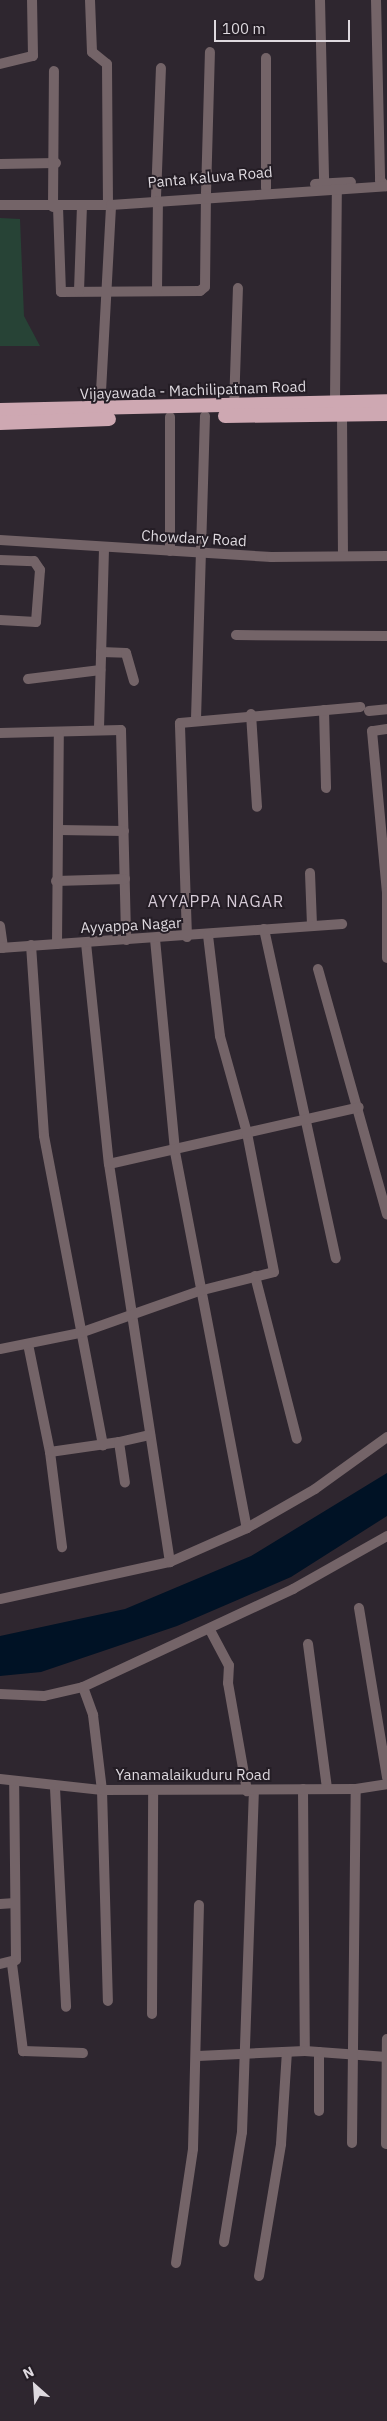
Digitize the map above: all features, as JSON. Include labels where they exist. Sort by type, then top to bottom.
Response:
[{"type":"highway","name":"Vijayawada - Machilipatnam Road","points":[[0,410],[234,407],[387,401]]},
{"type":"highway","name":"Vijayawada - Machilipatnam Road","points":[[0,422],[205,416],[387,414]]},
{"type":"street","points":[[0,64],[33,56],[32,0]]},
{"type":"street","points":[[90,0],[92,52],[108,64],[109,203],[100,410]]},
{"type":"street","points":[[320,0],[324,183]]},
{"type":"street","points":[[376,0],[385,183]]},
{"type":"street","points":[[54,71],[55,206],[59,290],[157,292],[204,290],[210,52]]},
{"type":"street","points":[[266,58],[266,188]]},
{"type":"street","points":[[157,292],[160,68]]},
{"type":"street","points":[[0,164],[56,164]]},
{"type":"street","name":"Panta Kaluva Road","points":[[206,195],[324,183],[385,183]]},
{"type":"street","name":"Panta Kaluva Road","points":[[55,206],[82,206],[206,195],[337,189],[385,183]]},
{"type":"street","points":[[335,402],[337,189]]},
{"type":"street","name":"Panta Kaluva Road","points":[[0,205],[36,207],[109,203]]},
{"type":"street","points":[[78,291],[82,206]]},
{"type":"street","points":[[234,407],[238,288]]},
{"type":"street","points":[[342,415],[343,556]]},
{"type":"street","points":[[196,719],[199,553],[205,416]]},
{"type":"street","points":[[170,417],[170,550]]},
{"type":"street","name":"Chowdary Road","points":[[0,540],[199,553],[387,556]]},
{"type":"street","points":[[99,728],[104,548]]},
{"type":"street","points":[[0,560],[34,561],[40,570],[36,622],[0,620]]},
{"type":"street","points":[[236,635],[387,636]]},
{"type":"street","points":[[101,652],[126,654],[134,681]]},
{"type":"street","points":[[28,679],[100,670]]},
{"type":"street","points":[[187,937],[178,729],[184,721],[251,714],[387,709]]},
{"type":"street","points":[[324,710],[326,788]]},
{"type":"street","points":[[251,714],[256,807]]},
{"type":"street","points":[[0,733],[119,728],[123,734],[126,940]]},
{"type":"street","points":[[387,729],[372,731],[387,892],[387,958]]},
{"type":"street","points":[[57,944],[56,881],[59,830],[59,732]]},
{"type":"street","points":[[59,830],[124,831]]},
{"type":"street","points":[[310,873],[312,926]]},
{"type":"street","points":[[56,881],[125,879]]},
{"type":"street","name":"Ayyappa Nagar","points":[[1,948],[187,937],[264,929],[342,924]]},
{"type":"street","points":[[0,926],[1,948]]},
{"type":"street","points":[[264,929],[302,1118],[336,1258]]},
{"type":"street","points":[[0,1349],[80,1333],[199,1291],[274,1272],[247,1132],[220,1036],[208,934]]},
{"type":"street","points":[[155,939],[175,1152],[199,1291],[247,1528]]},
{"type":"street","points":[[86,943],[108,1164],[170,1562]]},
{"type":"street","points":[[31,945],[44,1136],[80,1333],[103,1445]]},
{"type":"street","points":[[318,969],[359,1107],[387,1215]]},
{"type":"street","points":[[108,1164],[175,1152],[302,1118],[359,1107]]},
{"type":"street","points":[[255,1276],[297,1439]]},
{"type":"street","points":[[28,1344],[50,1452],[62,1547]]},
{"type":"street","points":[[50,1452],[103,1445],[150,1435]]},
{"type":"street","points":[[0,1599],[170,1562],[247,1528],[315,1489],[387,1437]]},
{"type":"street","points":[[120,1442],[125,1483]]},
{"type":"street","points":[[0,1694],[44,1696],[83,1687],[210,1630],[343,1563],[387,1536]]},
{"type":"street","points":[[359,1608],[387,1778]]},
{"type":"street","points":[[210,1630],[229,1665],[228,1683],[250,1791],[247,2054],[242,2132],[224,2242]]},
{"type":"street","points":[[308,1644],[327,1789]]},
{"type":"street","points":[[83,1687],[93,1715],[102,1790],[108,2002]]},
{"type":"street","name":"Yanamalaikuduru Road","points":[[0,1779],[56,1788],[102,1790],[250,1791],[356,1789],[387,1784]]},
{"type":"street","points":[[0,1964],[12,1964],[16,1960],[14,1782]]},
{"type":"street","points":[[56,1788],[66,2007]]},
{"type":"street","points":[[303,1789],[305,2051]]},
{"type":"street","points":[[352,2143],[356,1789]]},
{"type":"street","points":[[152,2014],[153,1790]]},
{"type":"street","points":[[0,1904],[14,1903]]},
{"type":"street","points":[[176,2262],[193,2149],[198,2056],[199,1905]]},
{"type":"street","points":[[12,1964],[23,2052],[83,2053]]},
{"type":"street","points":[[386,2144],[387,2039]]},
{"type":"street","points":[[198,2056],[305,2051],[387,2057]]},
{"type":"street","points":[[259,2276],[282,2144],[287,2052]]},
{"type":"street","points":[[319,2052],[319,2111]]},
{"type":"green space","points":[[0,218],[20,219],[24,316],[40,346],[0,346]]},
{"type":"water","points":[[387,1473],[387,1516],[291,1577],[177,1626],[41,1672],[0,1676],[0,1636],[125,1609],[251,1556]]},
{"type":"district","name":"AYYAPPA NAGAR","points":[[216,901]]}]
